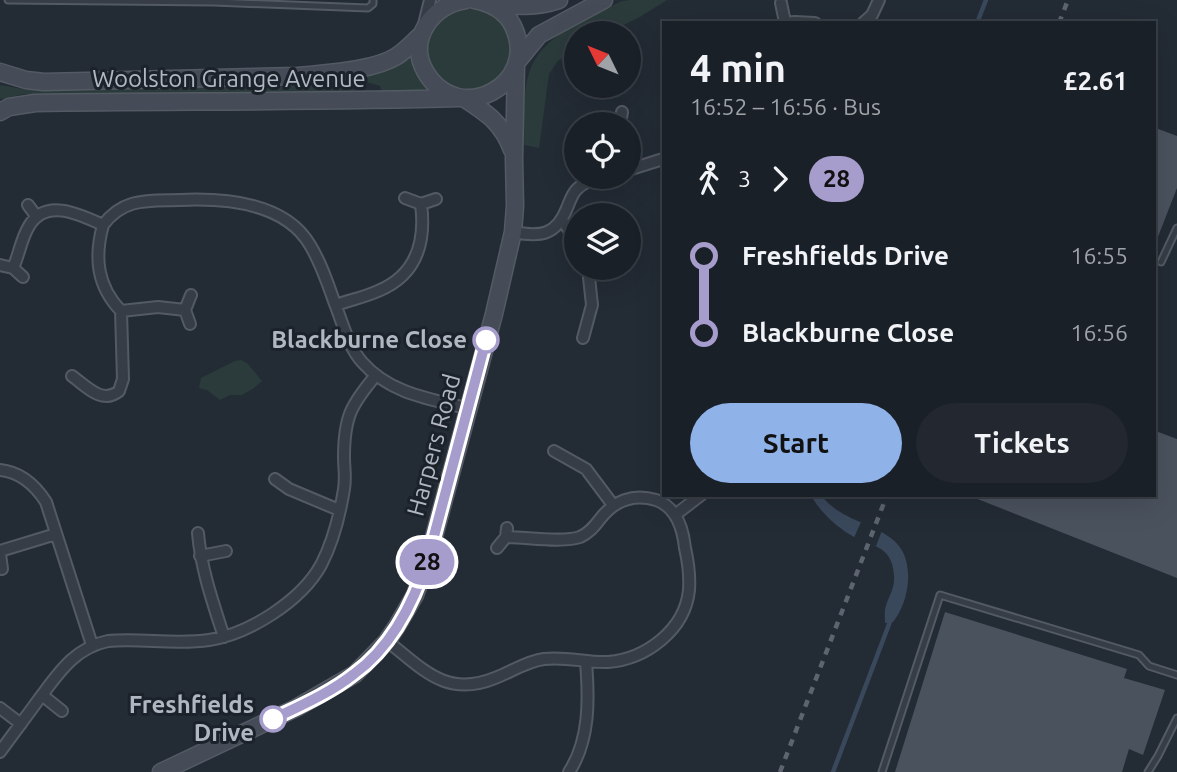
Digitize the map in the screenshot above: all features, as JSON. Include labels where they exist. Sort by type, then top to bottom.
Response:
[{"type":"main road","name":"Woolston Grange Avenue","points":[[0,72],[44,82],[298,76],[335,72],[387,61],[406,49],[442,7],[466,0]]},
{"type":"main road","points":[[483,1],[518,7],[559,0]]},
{"type":"main road","points":[[517,63],[539,35],[604,0]]},
{"type":"main road","name":"Harpers Road","points":[[161,772],[284,714],[355,674],[387,641],[408,609],[423,576],[499,291],[513,232],[516,206],[514,159],[519,48],[517,34],[501,11],[483,1]]},
{"type":"main road","name":"Harpers Road","points":[[423,32],[419,50],[422,66],[431,81],[444,92],[462,98],[488,114],[502,128],[514,159]]},
{"type":"main road","name":"Woolston Grange Avenue","points":[[0,112],[9,107],[35,103],[482,97],[496,91],[508,79],[517,63]]},
{"type":"street","points":[[423,32],[430,0]]},
{"type":"street","points":[[865,21],[872,15],[879,0]]},
{"type":"street","points":[[781,3],[784,21]]},
{"type":"street","points":[[641,164],[662,159]]},
{"type":"street","points":[[513,232],[541,235],[549,232],[562,220],[577,189]]},
{"type":"street","points":[[405,198],[421,204],[436,199]]},
{"type":"street","points":[[72,376],[104,397],[114,395],[123,379],[121,311],[107,296],[101,279],[99,246],[103,225],[129,204],[140,201],[197,199],[259,206],[280,216],[309,243],[352,347],[361,362],[394,388],[467,408]]},
{"type":"street","points":[[336,305],[380,290],[397,280],[410,267],[418,253],[422,236],[421,204]]},
{"type":"street","points":[[28,205],[37,217]]},
{"type":"street","points":[[13,268],[28,228],[37,217],[51,211],[66,210],[103,225]]},
{"type":"street","points":[[0,265],[13,268],[23,277]]},
{"type":"street","points":[[583,338],[592,305],[589,280]]},
{"type":"street","points":[[190,324],[185,310],[191,295]]},
{"type":"street","points":[[121,311],[158,307],[185,310]]},
{"type":"street","points":[[0,752],[71,659],[92,646],[117,640],[192,642],[224,637],[265,619],[303,587],[320,567],[332,541],[345,486],[344,429],[351,408],[376,375]]},
{"type":"street","points":[[553,450],[586,469],[613,505]]},
{"type":"street","points":[[0,470],[21,476],[36,488],[46,502],[92,646]]},
{"type":"street","points":[[275,479],[289,489],[340,510]]},
{"type":"street","points":[[387,641],[435,678],[463,686],[492,680],[541,659],[559,657],[586,662],[610,662],[628,658],[643,652],[667,636],[686,604],[689,576],[683,533],[675,515],[657,501],[638,497],[625,499],[613,505],[592,530],[569,540],[506,532],[497,548]]},
{"type":"street","points":[[675,515],[698,497]]},
{"type":"street","points":[[198,533],[205,580],[224,637]]},
{"type":"street","points":[[2,569],[0,552],[56,534]]},
{"type":"street","points":[[200,556],[226,551]]},
{"type":"street","points":[[569,772],[583,743],[588,699],[586,662]]},
{"type":"street","points":[[42,695],[62,711]]},
{"type":"street","points":[[0,708],[21,724]]},
{"type":"lane","points":[[8,0],[214,2],[368,8],[373,4],[373,0]]},
{"type":"lane","points":[[1161,262],[1177,228]]},
{"type":"lane","points":[[882,772],[940,594],[1139,656],[1149,666],[1177,675]]},
{"type":"lane","points":[[1148,772],[1177,718]]},
{"type":"shaded area","points":[[667,0],[632,21],[581,21],[622,1]]},
{"type":"shaded area","points":[[469,8],[485,12],[498,20],[506,33],[510,49],[506,65],[498,78],[485,86],[469,90],[453,86],[440,78],[432,65],[428,49],[432,33],[440,20],[453,12]]},
{"type":"shaded area","points":[[564,31],[564,57],[549,74],[539,148],[524,145],[525,90],[529,73],[535,59],[555,37]]},
{"type":"shaded area","points":[[413,54],[420,76],[434,93],[382,93],[380,86],[353,78],[391,68]]},
{"type":"shaded area","points":[[342,79],[343,86],[367,94],[25,94],[0,99],[0,85],[28,90],[259,87]]},
{"type":"shaded area","points":[[241,360],[247,363],[262,381],[254,388],[242,395],[230,395],[220,400],[207,390],[199,388],[201,378]]},
{"type":"water","points":[[812,497],[823,497],[847,516],[890,537],[900,547],[907,561],[907,592],[893,622],[885,623],[885,608],[894,580],[889,557],[878,547],[849,534],[823,512]]},
{"type":"pier","points":[[861,522],[883,528],[876,546],[853,540]]},
{"type":"building","points":[[1156,128],[1177,136],[1177,188],[1156,242]]},
{"type":"building","points":[[1156,431],[1177,439],[1177,578],[973,497],[1156,497]]},
{"type":"building","points":[[945,612],[1127,669],[1124,678],[1165,690],[1143,755],[1129,749],[1122,772],[895,772]]},
{"type":"waterway","points":[[978,21],[986,0]]},
{"type":"waterway","points":[[833,772],[891,619]]},
{"type":"railway","points":[[1060,21],[1068,0]]},
{"type":"railway","points":[[780,772],[886,497]]},
{"type":"bus line","name":"28","points":[[273,719],[355,674],[387,641],[408,609],[423,576],[486,340]]},
{"type":"place","name":"Blackburne Close","points":[[486,340]]},
{"type":"place","name":"Freshfields Drive","points":[[273,719]]}]
